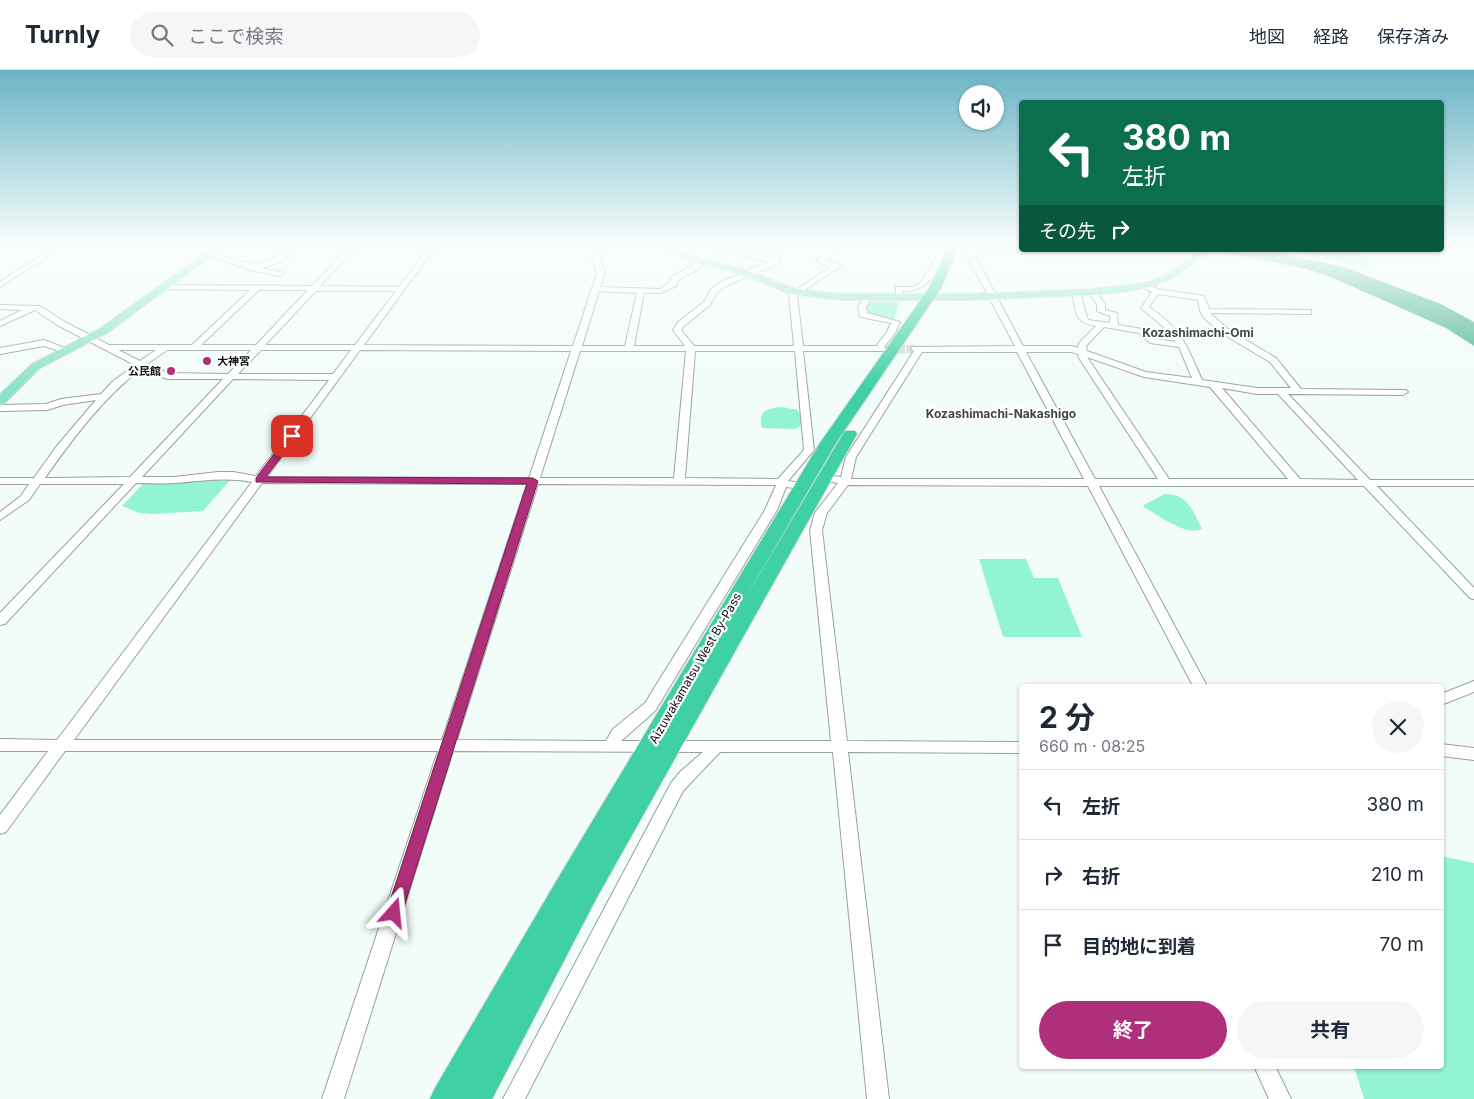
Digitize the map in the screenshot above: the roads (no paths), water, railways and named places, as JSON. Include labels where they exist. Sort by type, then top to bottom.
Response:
[{"type":"highway","name":"Aizuwakamatsu West By-Pass","points":[[446,1099],[935,293]]},
{"type":"highway","name":"Aizuwakamatsu West By-Pass","points":[[475,1099],[587,891],[659,747],[803,486],[828,443],[900,349],[937,293]]},
{"type":"main road","points":[[0,400],[36,366],[107,328],[155,293]]},
{"type":"main road","points":[[802,293],[826,296],[991,296],[1054,293]]},
{"type":"street","points":[[194,348],[253,293]]},
{"type":"street","points":[[0,620],[309,293]]},
{"type":"street","points":[[0,827],[398,293]]},
{"type":"street","points":[[333,1099],[595,293]]},
{"type":"street","points":[[629,348],[640,293]]},
{"type":"street","points":[[679,481],[691,348],[678,334],[678,330],[681,324],[707,303],[713,293]]},
{"type":"street","points":[[611,745],[618,733],[650,707],[772,510],[782,482],[809,450],[793,302],[794,293]]},
{"type":"street","points":[[989,293],[1093,482],[1199,684]]},
{"type":"street","points":[[1076,293],[1084,321],[1142,331],[1173,331]]},
{"type":"street","points":[[1093,293],[1101,304],[1102,311],[1114,315],[1114,326]]},
{"type":"street","points":[[1154,293],[1145,308],[1163,320],[1173,331],[1182,345],[1198,382]]},
{"type":"street","points":[[1173,293],[1201,298],[1204,311],[1226,332],[1273,360],[1299,392]]},
{"type":"street","points":[[869,296],[862,307],[863,315],[896,322],[891,332],[900,349]]},
{"type":"street","points":[[0,307],[34,307],[141,365],[167,376],[336,377]]},
{"type":"street","points":[[0,324],[34,307]]},
{"type":"street","points":[[1204,311],[1308,312]]},
{"type":"street","points":[[1103,324],[1082,345],[1082,352],[1164,482]]},
{"type":"street","points":[[1142,331],[1150,340],[1182,345]]},
{"type":"street","points":[[0,351],[44,343],[66,350]]},
{"type":"street","points":[[110,347],[1072,349],[1144,374],[1257,391],[1403,392]]},
{"type":"street","points":[[0,517],[25,498],[60,449],[115,384],[165,347]]},
{"type":"street","points":[[878,1099],[816,530],[821,513],[845,482],[851,457],[900,349]]},
{"type":"street","points":[[1213,384],[1297,483]]},
{"type":"street","points":[[1281,392],[1365,483],[1424,540],[1474,596]]},
{"type":"street","points":[[0,408],[20,410],[47,407],[61,402],[104,396]]},
{"type":"street","points":[[0,482],[39,480],[174,480],[233,475],[259,480],[782,482],[803,486]]},
{"type":"street","points":[[823,478],[845,482],[1474,483]]},
{"type":"street","points":[[1444,699],[1474,686]]},
{"type":"street","points":[[0,744],[1019,747]]},
{"type":"street","points":[[514,1099],[677,787],[687,774],[710,756],[714,747]]},
{"type":"street","points":[[1444,750],[1474,754]]},
{"type":"street","points":[[1265,1069],[1280,1099]]},
{"type":"tunnel","points":[[882,349],[915,349]]},
{"type":"place","name":"大神宮","points":[[207,361]]},
{"type":"place","name":"公民館","points":[[171,371]]},
{"type":"district","name":"Kozashimachi-Omi","points":[[1198,332]]},
{"type":"district","name":"Kozashimachi-Nakashigo","points":[[1001,413]]}]
